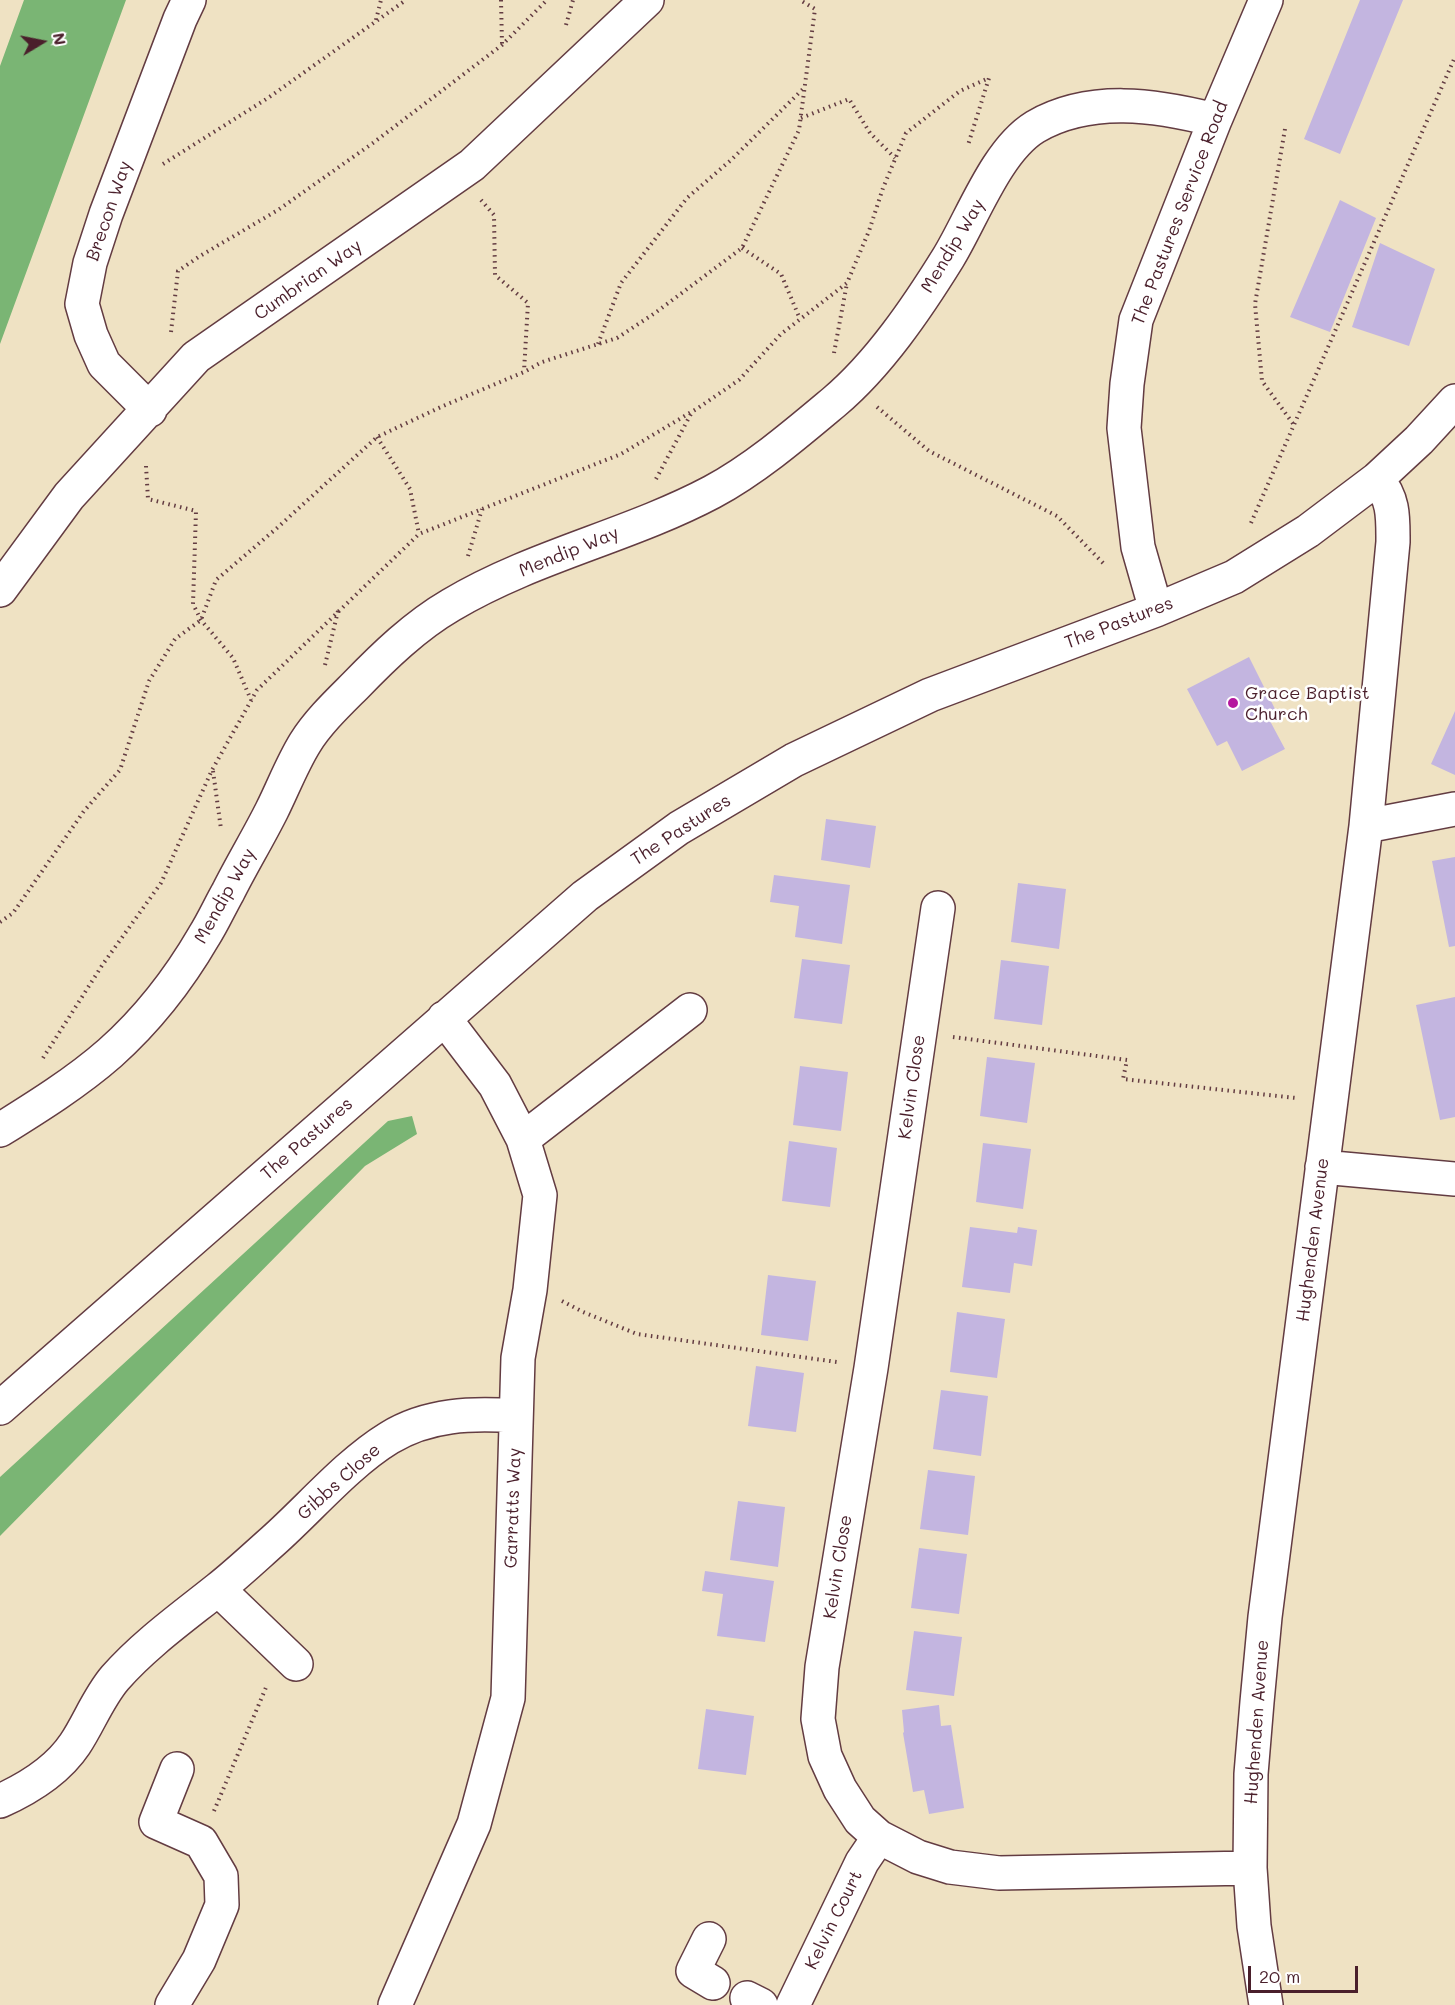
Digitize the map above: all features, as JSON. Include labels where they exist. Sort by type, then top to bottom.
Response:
[{"type":"street","name":"Brecon Way","points":[[150,410],[104,364],[91,335],[82,304],[90,263],[106,214],[189,0]]},
{"type":"street","name":"Cumbrian Way","points":[[0,590],[69,496],[196,357],[463,171],[530,112],[647,0]]},
{"type":"street","name":"The Pastures Service Road","points":[[1156,610],[1138,547],[1124,428],[1127,384],[1136,320],[1215,120],[1266,0]]},
{"type":"street","name":"Mendip Way","points":[[0,1130],[62,1090],[108,1055],[146,1018],[205,935],[270,815],[306,741],[351,689],[392,649],[455,603],[561,554],[648,521],[714,491],[756,464],[836,401],[872,366],[897,332],[949,258],[1009,149],[1033,128],[1063,114],[1100,106],[1139,105],[1181,111],[1215,120]]},
{"type":"street","name":"The Pastures","points":[[0,1408],[444,1018],[595,889],[679,828],[794,760],[930,695],[1156,610],[1243,571],[1308,531],[1377,479],[1419,440],[1455,401]]},
{"type":"street","name":"Hughenden Avenue","points":[[1266,2005],[1254,1926],[1250,1868],[1251,1773],[1265,1617],[1366,826],[1393,543],[1393,516],[1388,492],[1377,479]]},
{"type":"street","points":[[1366,826],[1455,810]]},
{"type":"street","name":"Kelvin Close","points":[[938,908],[873,1356],[822,1667],[818,1719],[825,1756],[840,1789],[860,1820],[879,1837],[918,1857],[950,1867],[999,1873],[1250,1868]]},
{"type":"street","points":[[523,1139],[690,1010]]},
{"type":"street","name":"Garratts Way","points":[[395,2005],[474,1824],[508,1698],[518,1358],[530,1290],[540,1195],[523,1139],[495,1085],[444,1018]]},
{"type":"street","points":[[1322,1167],[1455,1179]]},
{"type":"street","name":"Gibbs Close","points":[[0,1801],[28,1788],[52,1770],[75,1745],[92,1711],[114,1678],[185,1614],[218,1589],[298,1519],[360,1460],[389,1438],[417,1425],[450,1416],[476,1413],[516,1416]]},
{"type":"street","points":[[218,1589],[289,1656]]},
{"type":"street","points":[[172,2005],[199,1960],[222,1905],[221,1876],[201,1842],[156,1822],[177,1769]]},
{"type":"street","name":"Kelvin Court","points":[[793,2005],[862,1862],[879,1837]]},
{"type":"street","points":[[709,1939],[693,1971],[713,1983]]},
{"type":"path","points":[[376,21],[381,0]]},
{"type":"path","points":[[159,167],[268,98],[406,0]]},
{"type":"path","points":[[501,0],[502,45]]},
{"type":"path","points":[[196,357],[171,338],[178,271],[278,210],[374,143],[502,45],[547,0]]},
{"type":"path","points":[[0,922],[13,913],[84,811],[120,770],[149,681],[175,639],[201,620],[216,580],[377,437],[542,362],[617,338],[655,313],[742,248],[799,130],[815,9],[800,0]]},
{"type":"path","points":[[1243,571],[1246,535],[1455,57]]},
{"type":"path","points":[[836,401],[827,390],[847,283],[870,231],[883,188],[906,133],[960,91],[989,78],[967,146]]},
{"type":"path","points":[[598,344],[621,283],[687,198],[731,160],[805,87]]},
{"type":"path","points":[[801,118],[849,99],[870,133],[895,158]]},
{"type":"path","points":[[1285,129],[1255,304],[1262,381],[1294,425]]},
{"type":"path","points":[[463,171],[475,192],[494,215],[495,275],[528,303],[524,372]]},
{"type":"path","points":[[742,248],[781,274],[800,319]]},
{"type":"path","points":[[62,1090],[43,1059],[103,964],[161,883],[212,770],[257,690],[419,534],[621,454],[739,380],[781,334],[847,283]]},
{"type":"path","points":[[859,379],[880,411],[929,452],[1057,516],[1111,571]]},
{"type":"path","points":[[648,521],[643,503],[692,411]]},
{"type":"path","points":[[377,437],[410,489],[419,534]]},
{"type":"path","points":[[148,498],[196,511],[193,604],[201,620],[232,658],[251,700]]},
{"type":"path","points":[[920,1032],[1127,1060],[1124,1079],[1332,1101]]},
{"type":"path","points":[[583,1312],[637,1334],[834,1362]]},
{"type":"path","points":[[201,1842],[289,1656]]},
{"type":"green space","points":[[24,0],[126,0],[0,344],[0,66]]},
{"type":"green space","points":[[412,1116],[417,1134],[365,1166],[0,1536],[0,1477],[388,1121]]},
{"type":"building","points":[[1360,0],[1403,0],[1340,154],[1304,139]]},
{"type":"building","points":[[1340,200],[1376,218],[1330,332],[1290,317]]},
{"type":"building","points":[[1380,243],[1435,269],[1409,346],[1352,327]]},
{"type":"building","name":"Grace Baptist Church","points":[[1249,657],[1279,717],[1270,721],[1285,749],[1242,771],[1227,741],[1217,746],[1187,689]]},
{"type":"building","points":[[1455,711],[1455,775],[1431,764]]},
{"type":"building","points":[[826,819],[876,826],[870,868],[821,860]]},
{"type":"building","points":[[1455,857],[1455,946],[1449,947],[1432,861]]},
{"type":"building","points":[[774,875],[850,885],[842,944],[795,937],[799,906],[770,902]]},
{"type":"building","points":[[1018,883],[1066,889],[1059,949],[1011,942]]},
{"type":"building","points":[[802,959],[850,965],[842,1024],[794,1018]]},
{"type":"building","points":[[1001,960],[1049,966],[1042,1025],[994,1019]]},
{"type":"building","points":[[1455,997],[1455,1117],[1440,1120],[1416,1005]]},
{"type":"building","points":[[987,1057],[1035,1063],[1027,1123],[980,1116]]},
{"type":"building","points":[[800,1066],[848,1072],[841,1131],[793,1125]]},
{"type":"building","points":[[789,1141],[837,1148],[830,1207],[782,1201]]},
{"type":"building","points":[[983,1143],[1031,1149],[1023,1209],[976,1202]]},
{"type":"building","points":[[970,1227],[1017,1233],[1018,1227],[1037,1230],[1032,1266],[1014,1263],[1010,1293],[962,1287]]},
{"type":"building","points":[[768,1275],[816,1281],[808,1341],[761,1335]]},
{"type":"building","points":[[957,1312],[1005,1319],[997,1378],[950,1372]]},
{"type":"building","points":[[756,1366],[804,1373],[796,1432],[748,1426]]},
{"type":"building","points":[[941,1390],[988,1396],[981,1456],[933,1449]]},
{"type":"building","points":[[928,1470],[975,1476],[968,1535],[920,1529]]},
{"type":"building","points":[[738,1501],[785,1507],[778,1567],[730,1560]]},
{"type":"building","points":[[919,1548],[967,1554],[959,1614],[911,1608]]},
{"type":"building","points":[[705,1571],[774,1581],[765,1642],[717,1636],[723,1594],[702,1591]]},
{"type":"building","points":[[914,1631],[962,1637],[954,1696],[906,1690]]},
{"type":"building","points":[[939,1705],[941,1726],[951,1725],[964,1808],[929,1814],[924,1790],[913,1792],[903,1733],[902,1710]]},
{"type":"building","points":[[706,1709],[754,1716],[746,1775],[698,1769]]},
{"type":"place","name":"Grace Baptist Church","points":[[1233,703]]}]
